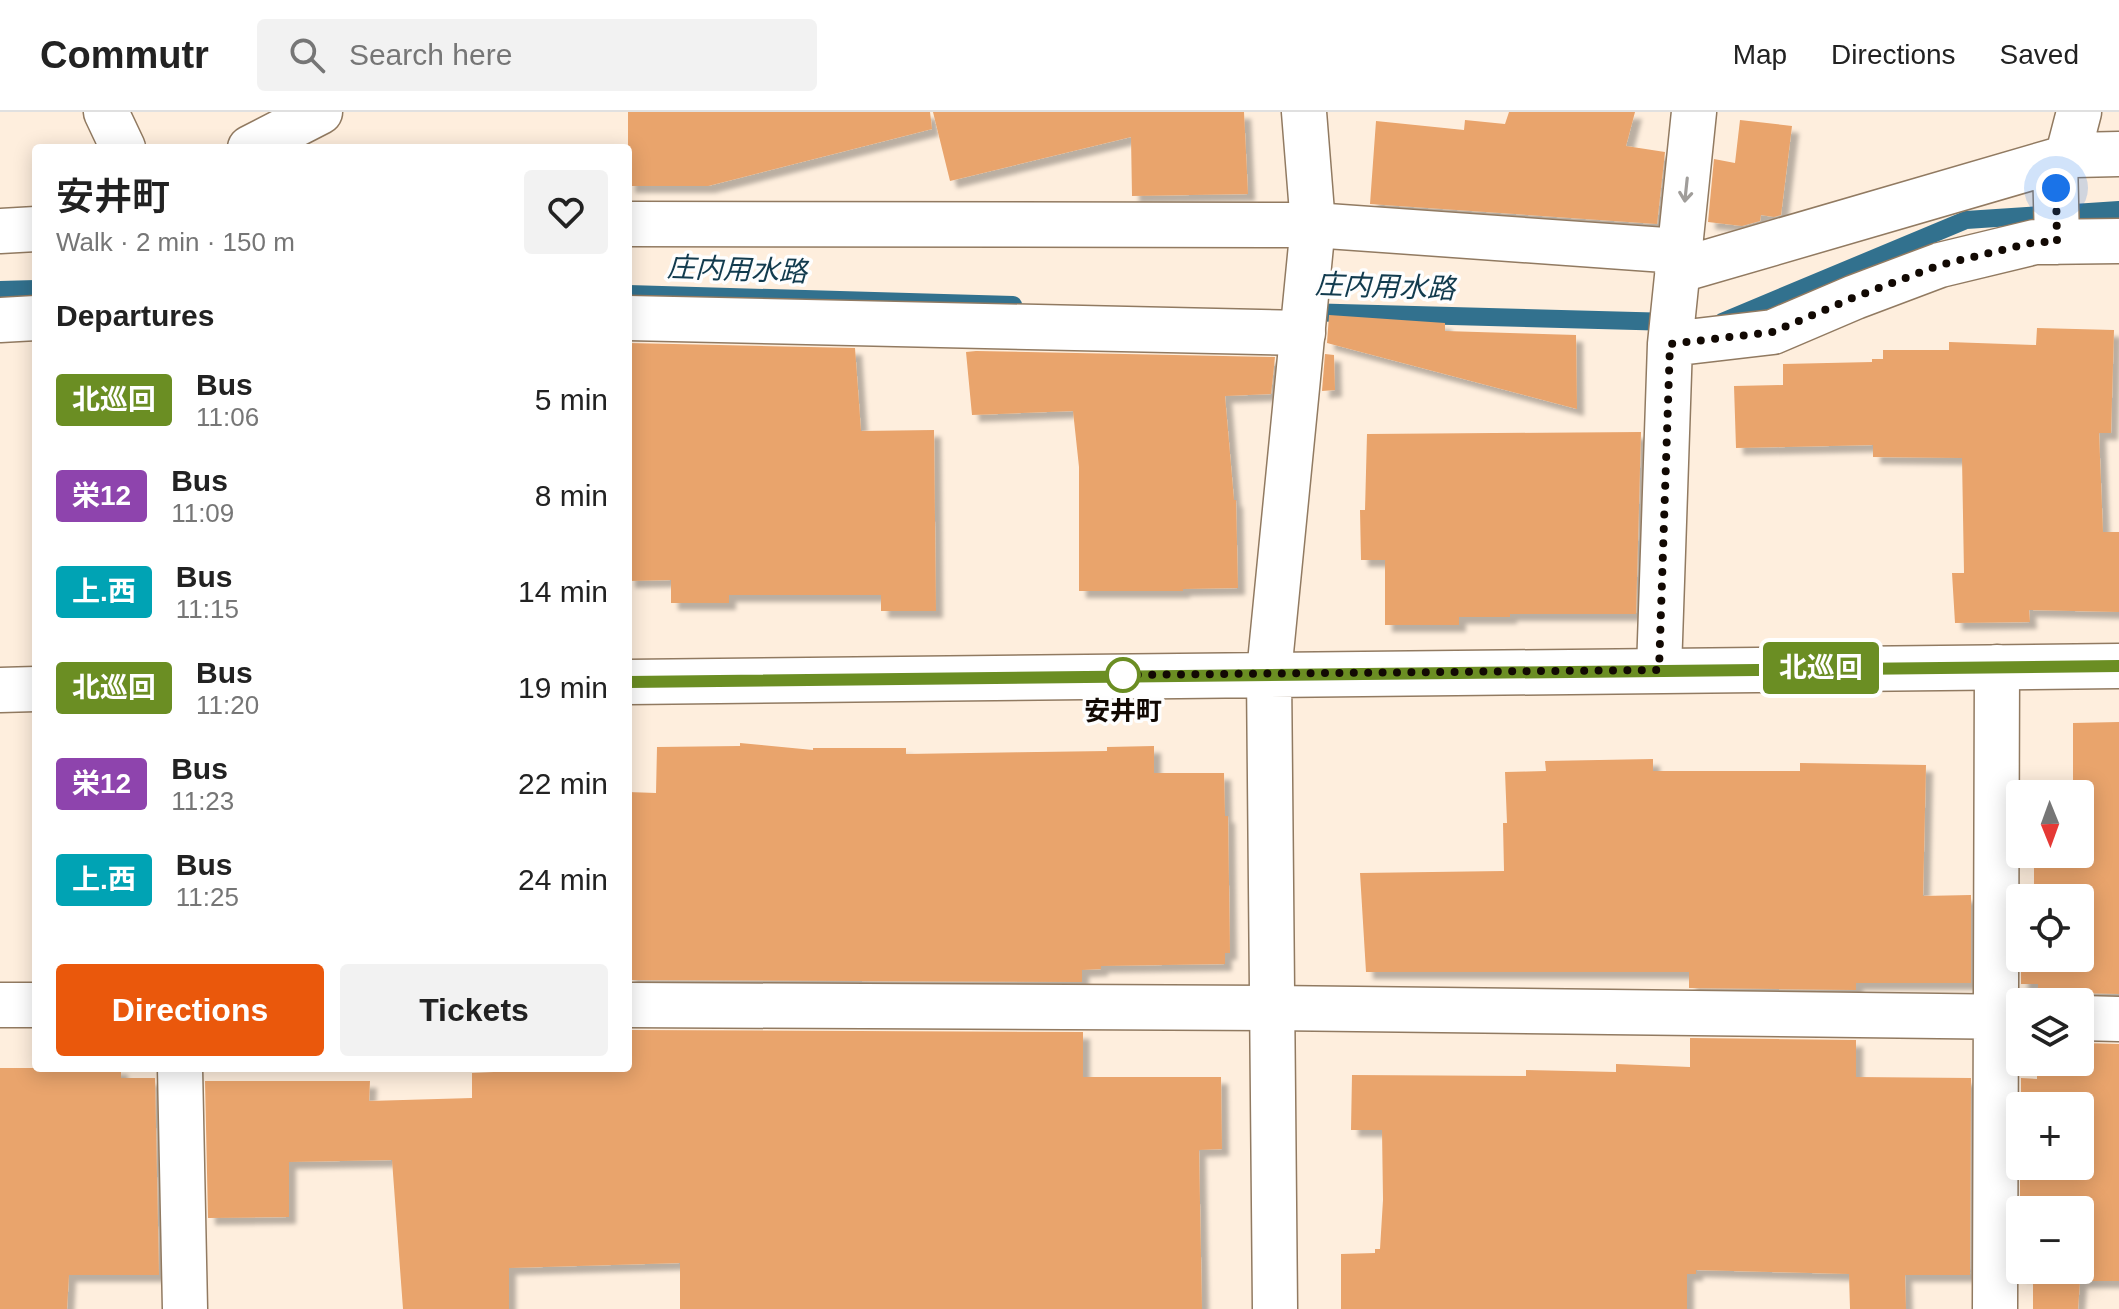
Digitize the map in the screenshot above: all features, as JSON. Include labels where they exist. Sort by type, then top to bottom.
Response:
[{"type":"street","points":[[106,112],[121,144]]},
{"type":"street","points":[[258,144],[320,112]]},
{"type":"street","points":[[1275,1309],[1269,673],[1313,225],[1304,112]]},
{"type":"street","points":[[1659,670],[1670,344],[1694,112]]},
{"type":"street","points":[[2057,242],[2061,160],[2079,112]]},
{"type":"street","points":[[632,224],[1313,225],[1678,261],[2075,155],[2119,154]]},
{"type":"street","points":[[0,231],[32,229]]},
{"type":"street","points":[[1670,344],[1773,332],[1940,265],[2035,242],[2119,241]]},
{"type":"street","points":[[0,320],[32,318]]},
{"type":"street","points":[[632,318],[1303,333]]},
{"type":"street","points":[[632,682],[2119,666]]},
{"type":"street","points":[[1997,667],[2006,988]]},
{"type":"street","points":[[0,690],[32,689]]},
{"type":"street","points":[[0,1005],[32,1005]]},
{"type":"street","points":[[632,1005],[1272,1008],[2006,1017]]},
{"type":"street","points":[[2094,1018],[2119,1019]]},
{"type":"street","points":[[1995,1309],[2006,1041]]},
{"type":"street","points":[[180,1072],[185,1309]]},
{"type":"building","points":[[628,112],[930,112],[932,129],[708,186],[632,186],[632,144],[628,144]]},
{"type":"building","points":[[933,112],[1244,112],[1248,194],[1132,196],[1131,137],[950,181]]},
{"type":"building","points":[[1509,112],[1635,112],[1626,146],[1665,152],[1657,224],[1370,204],[1376,121],[1464,130],[1465,120],[1505,124]]},
{"type":"building","points":[[1740,120],[1792,126],[1781,215],[1761,215],[1760,221],[1742,226],[1708,222],[1714,159],[1735,163]]},
{"type":"building","points":[[1329,315],[1445,323],[1445,331],[1576,335],[1577,409],[1327,343]]},
{"type":"building","points":[[2037,328],[2114,330],[2111,433],[2099,433],[2103,532],[2119,532],[2119,612],[2029,610],[2030,622],[1955,623],[1952,573],[1964,573],[1962,458],[1873,457],[1873,445],[1736,448],[1734,386],[1783,385],[1783,364],[1872,362],[1872,359],[1883,359],[1883,350],[1949,350],[1949,342],[2036,345]]},
{"type":"building","points":[[632,343],[855,348],[861,431],[934,430],[936,611],[881,611],[881,595],[729,595],[729,603],[671,603],[671,580],[632,581]]},
{"type":"building","points":[[966,352],[1275,357],[1271,394],[1225,396],[1236,500],[1238,588],[1079,591],[1079,467],[1073,411],[972,415]]},
{"type":"building","points":[[1325,354],[1334,355],[1335,390],[1322,391]]},
{"type":"building","points":[[1641,432],[1636,614],[1510,614],[1510,617],[1459,617],[1459,625],[1385,625],[1385,560],[1361,560],[1360,510],[1365,510],[1367,434]]},
{"type":"building","points":[[2119,722],[2119,994],[2094,993],[2094,988],[2038,988],[2038,984],[2021,984],[2021,972],[2094,972],[2094,884],[2034,884],[2034,868],[2094,868],[2094,780],[2073,780],[2073,723]]},
{"type":"building","points":[[740,743],[813,750],[906,748],[906,754],[1107,751],[1107,747],[1154,746],[1154,773],[1224,773],[1225,816],[1228,816],[1230,953],[1225,953],[1225,964],[1101,966],[1101,969],[1082,970],[1082,982],[632,980],[632,792],[656,793],[657,747],[740,746]]},
{"type":"building","points":[[1653,759],[1653,771],[1800,771],[1800,763],[1926,765],[1923,896],[1971,895],[1971,983],[1856,983],[1856,990],[1689,988],[1689,972],[1366,972],[1360,873],[1504,871],[1503,823],[1507,823],[1505,772],[1546,771],[1545,761]]},
{"type":"building","points":[[632,1030],[1083,1032],[1083,1077],[1221,1077],[1222,1149],[1199,1150],[1202,1309],[680,1309],[680,1263],[509,1268],[509,1309],[403,1309],[392,1160],[289,1162],[289,1217],[208,1218],[205,1081],[370,1081],[369,1101],[472,1098],[472,1073],[632,1072]]},
{"type":"building","points":[[1690,1038],[1856,1040],[1856,1077],[1971,1078],[1970,1275],[1905,1275],[1906,1309],[1850,1309],[1849,1274],[1696,1270],[1696,1274],[1687,1274],[1687,1309],[1341,1309],[1341,1254],[1375,1253],[1375,1249],[1380,1249],[1383,1200],[1382,1130],[1351,1130],[1352,1075],[1526,1076],[1526,1070],[1616,1072],[1616,1064],[1690,1067]]},
{"type":"building","points":[[2094,1043],[2119,1044],[2119,1281],[2094,1281],[2094,1196],[2020,1196],[2020,1180],[2094,1180],[2094,1092],[2021,1092],[2021,1078],[2037,1079],[2037,1076],[2094,1076]]},
{"type":"building","points":[[0,1068],[32,1068],[32,1072],[121,1072],[121,1078],[155,1078],[159,1275],[69,1275],[67,1309],[0,1309]]},
{"type":"building","points":[[2033,1284],[2080,1284],[2078,1309],[2033,1309]]},
{"type":"waterway","name":"庄内用水路","points":[[1722,322],[1966,220],[2119,210]]},
{"type":"waterway","name":"庄内用水路","points":[[0,290],[32,289]]},
{"type":"waterway","name":"庄内用水路","points":[[632,294],[1013,305]]},
{"type":"waterway","name":"庄内用水路","points":[[1303,312],[1673,322]]},
{"type":"bus line","name":"北巡回","points":[[632,682],[2119,666]]},
{"type":"place","name":"安井町","points":[[1123,675]]},
{"type":"route","points":[[1123,675],[1116,675],[1659,670],[1670,344],[1773,332],[1940,265],[2035,242],[2057,242],[2056,188]]}]
